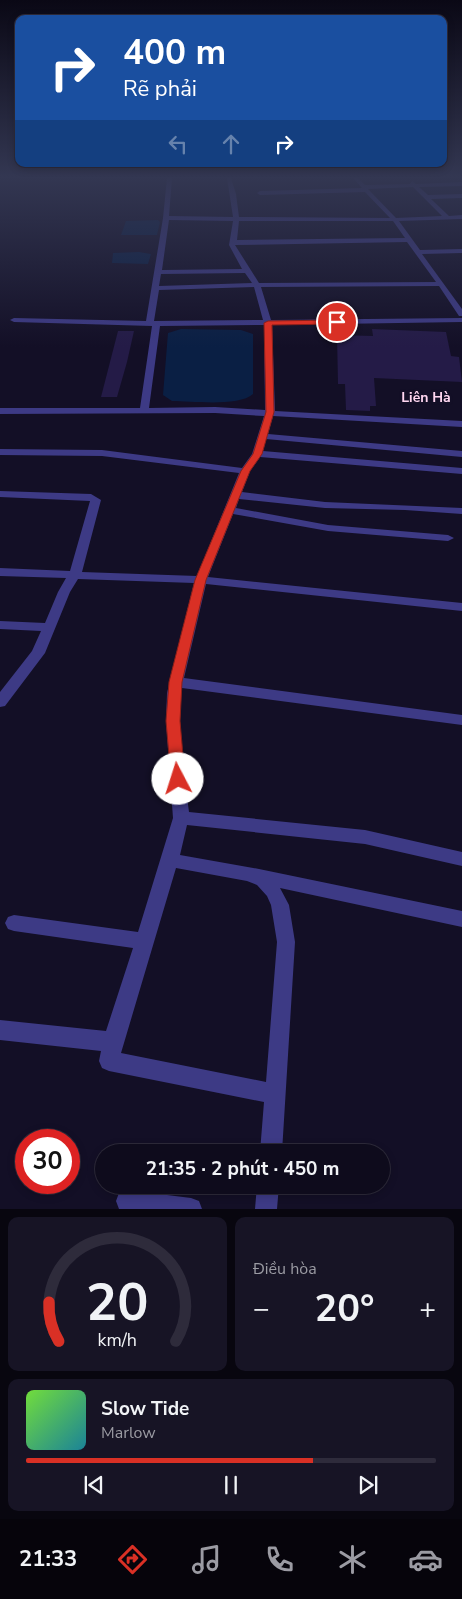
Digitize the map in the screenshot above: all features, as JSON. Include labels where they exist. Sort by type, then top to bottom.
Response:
[{"type":"street","points":[[144,410],[156,288],[164,234]]},
{"type":"street","points":[[236,234],[232,245],[238,258],[257,285],[268,323],[270,412],[258,454],[245,471],[201,580],[176,682],[173,721],[182,818],[113,1042],[109,1062],[276,1094]]},
{"type":"street","points":[[405,234],[462,314]]},
{"type":"street","points":[[233,242],[409,240]]},
{"type":"street","points":[[418,252],[462,251]]},
{"type":"street","points":[[158,272],[248,270]]},
{"type":"street","points":[[156,288],[257,285],[442,284]]},
{"type":"street","points":[[14,320],[119,324],[462,320]]},
{"type":"street","points":[[0,411],[144,410],[270,412],[462,424]]},
{"type":"street","points":[[263,436],[462,454]]},
{"type":"street","points":[[0,452],[102,453],[245,471]]},
{"type":"street","points":[[258,454],[462,471]]},
{"type":"street","points":[[0,494],[95,498],[75,574],[64,592],[38,653],[0,702]]},
{"type":"street","points":[[236,495],[325,504],[462,511]]},
{"type":"street","points":[[229,510],[328,528],[448,538]]},
{"type":"street","points":[[0,572],[201,580],[462,606]]},
{"type":"street","points":[[0,625],[49,627]]},
{"type":"street","points":[[176,682],[462,720]]},
{"type":"street","points":[[182,818],[365,837],[462,859]]},
{"type":"street","points":[[170,860],[249,874],[462,919]]},
{"type":"street","points":[[249,874],[263,880],[274,891],[284,922],[286,942],[272,1144]]},
{"type":"street","points":[[14,923],[144,941]]},
{"type":"street","points":[[0,1030],[113,1042]]},
{"type":"street","points":[[266,1209],[267,1194]]},
{"type":"street","points":[[127,1202],[191,1209]]},
{"type":"water","points":[[121,234],[157,234],[157,235]]},
{"type":"water","points":[[139,252],[151,254],[148,264],[112,263],[113,253]]},
{"type":"water","points":[[181,329],[241,330],[253,334],[253,394],[237,401],[226,402],[172,401],[163,395],[168,333]]},
{"type":"building","points":[[372,329],[446,332],[451,356],[459,357],[462,382],[374,378],[376,406],[370,406],[370,411],[346,410],[345,384],[338,384],[337,335],[373,336]]},
{"type":"building","points":[[118,331],[134,331],[127,362],[117,397],[101,397]]},
{"type":"district","name":"Liên Hà","points":[[426,397]]},
{"type":"route","points":[[178,779],[173,721],[176,682],[201,580],[245,471],[258,454],[270,412],[268,323],[337,322]]}]
